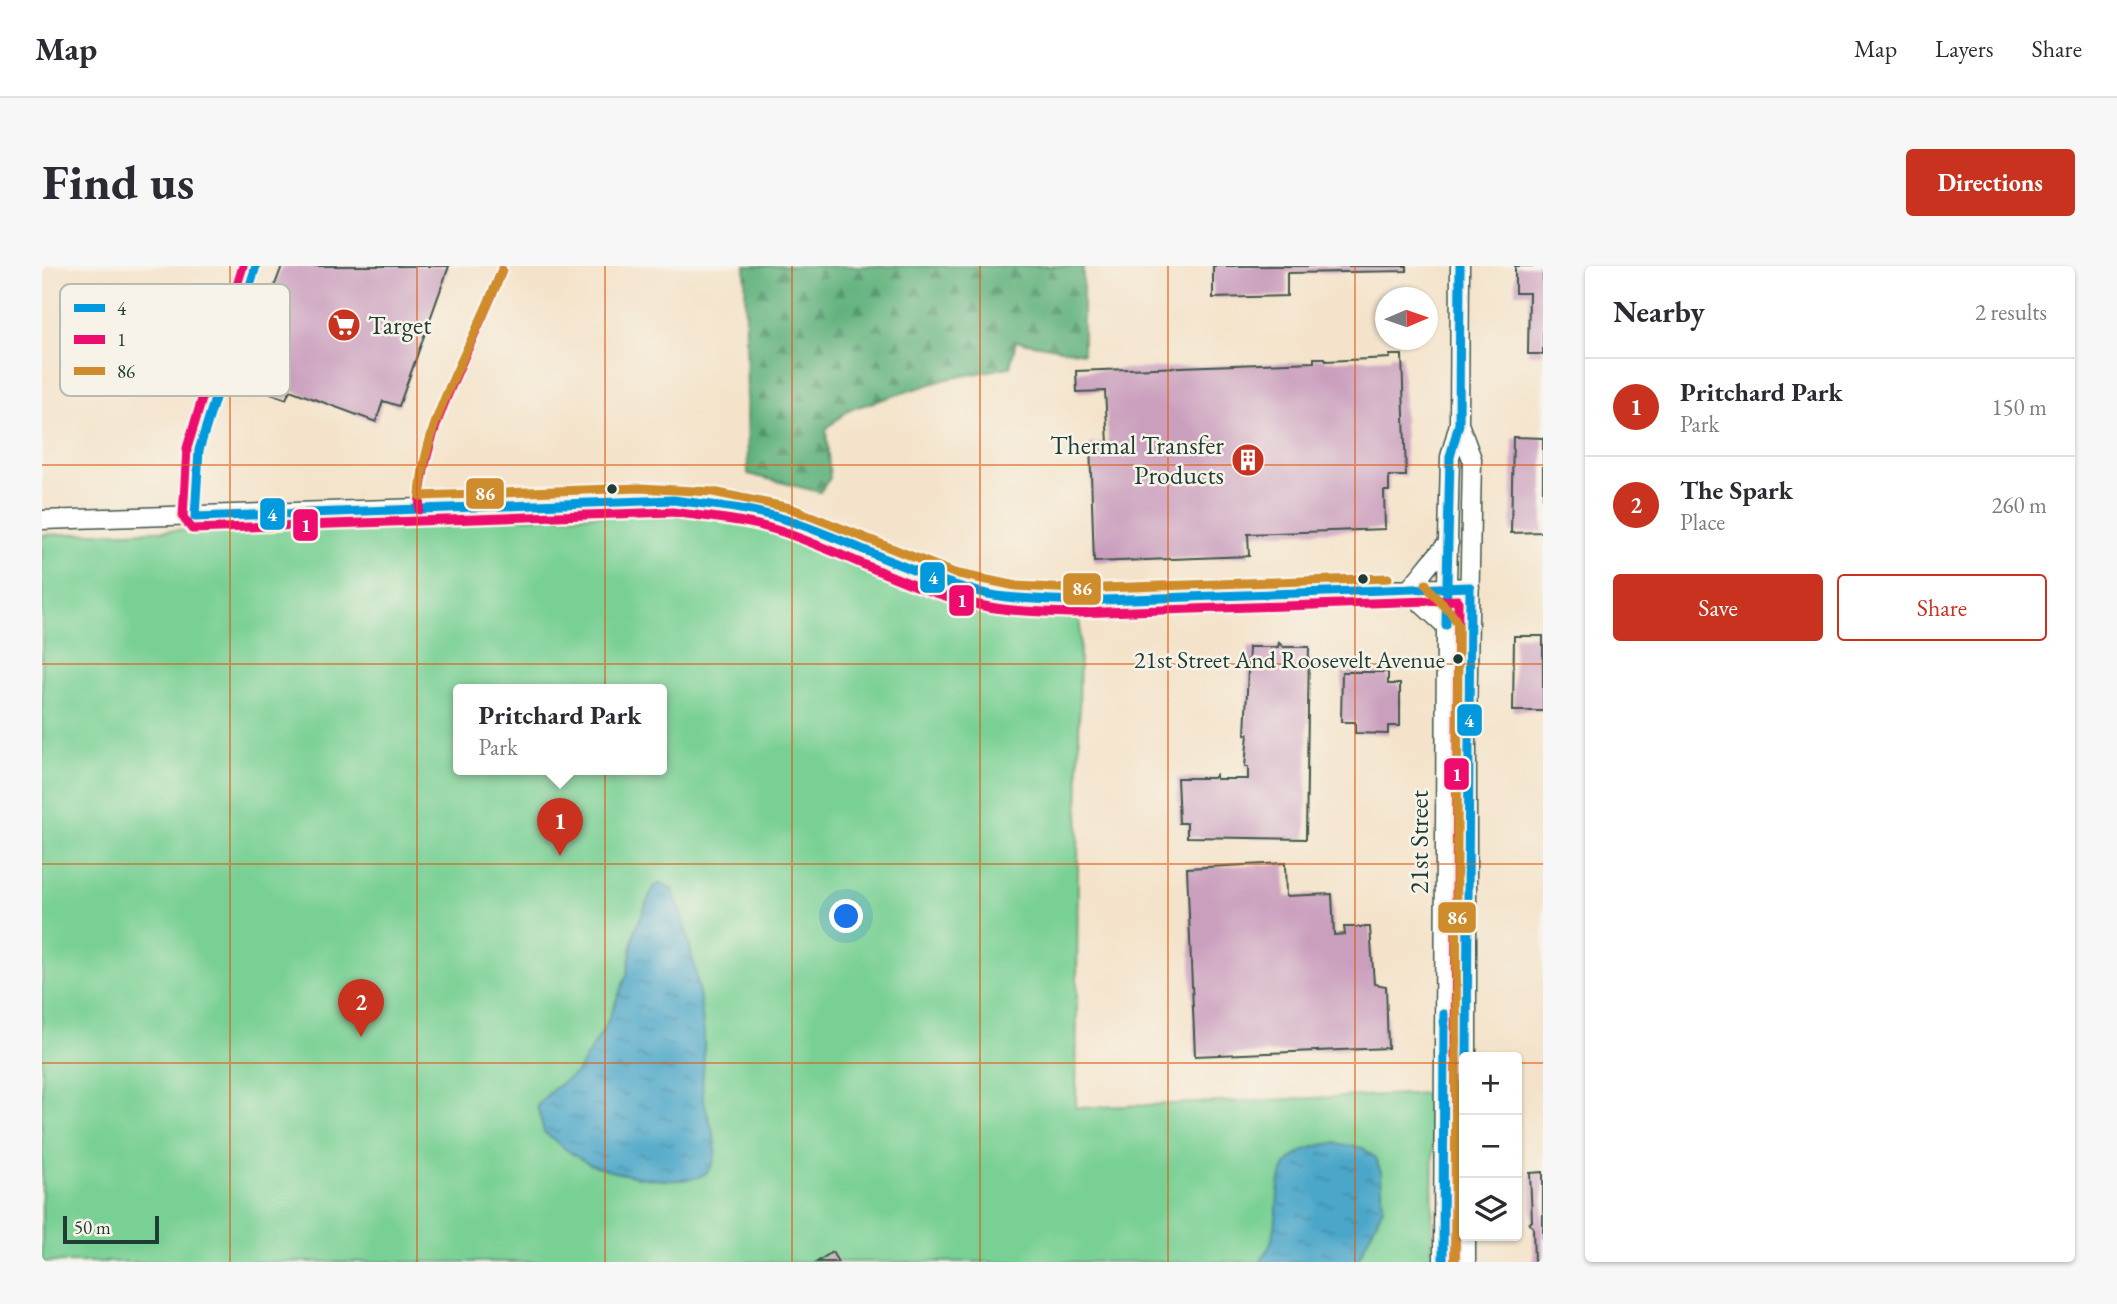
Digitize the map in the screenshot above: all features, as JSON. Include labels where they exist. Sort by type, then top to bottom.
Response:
[{"type":"street","name":"21st Street","points":[[1443,1262],[1446,626],[1450,457],[1459,424],[1460,266]]},
{"type":"street","name":"21st Street","points":[[1459,424],[1472,459],[1467,1052]]},
{"type":"street","points":[[42,520],[673,500],[737,508],[786,520],[950,584],[1014,598],[1075,601],[1470,587]]},
{"type":"street","points":[[1412,589],[1429,568],[1436,554],[1449,543]]},
{"type":"street","points":[[1412,589],[1422,604],[1446,626]]},
{"type":"street","points":[[1466,1241],[1466,1262]]},
{"type":"green space","points":[[745,266],[1083,266],[1083,353],[1016,341],[1010,367],[947,379],[848,410],[826,429],[830,478],[820,492],[748,474]]},
{"type":"green space","points":[[656,513],[721,518],[764,528],[979,607],[1008,613],[1080,618],[1076,1108],[1433,1093],[1432,1262],[42,1262],[42,535]]},
{"type":"water","points":[[660,884],[671,888],[693,962],[704,1038],[703,1097],[715,1143],[714,1161],[710,1169],[701,1176],[688,1179],[653,1179],[617,1173],[592,1165],[544,1132],[537,1106],[552,1090],[577,1072],[605,1027],[627,975],[635,930],[654,886]]},
{"type":"water","points":[[1334,1143],[1363,1148],[1375,1158],[1381,1172],[1383,1207],[1357,1262],[1260,1262],[1271,1244],[1282,1173],[1291,1159],[1307,1149]]},
{"type":"building","name":"Target","points":[[282,266],[449,266],[399,406],[383,401],[376,422],[290,390],[290,284],[275,284]]},
{"type":"building","points":[[1213,266],[1407,266],[1407,271],[1287,273],[1287,296],[1213,298]]},
{"type":"building","points":[[1515,266],[1543,266],[1543,354],[1528,354],[1529,293],[1515,293]]},
{"type":"building","name":"Thermal Transfer Products","points":[[1390,355],[1402,355],[1406,476],[1389,476],[1389,491],[1384,491],[1385,529],[1248,534],[1249,556],[1094,562],[1090,444],[1108,443],[1105,391],[1077,392],[1076,371],[1314,362],[1314,358],[1325,358],[1326,361],[1390,358]]},
{"type":"building","points":[[1513,437],[1543,438],[1543,532],[1511,533]]},
{"type":"building","points":[[1514,636],[1543,636],[1543,711],[1513,711]]},
{"type":"building","points":[[1279,643],[1283,647],[1309,647],[1306,839],[1187,837],[1187,823],[1179,823],[1177,778],[1213,778],[1216,775],[1216,779],[1248,779],[1248,767],[1245,767],[1248,734],[1245,735],[1249,647],[1278,647]]},
{"type":"building","points":[[1342,672],[1388,672],[1388,684],[1400,684],[1400,726],[1388,726],[1388,734],[1355,733],[1355,722],[1341,722]]},
{"type":"building","points":[[1285,863],[1286,896],[1332,894],[1334,935],[1345,934],[1344,927],[1370,927],[1374,984],[1386,986],[1388,1048],[1195,1056],[1187,868]]},
{"type":"building","points":[[1543,1172],[1543,1262],[1534,1262],[1533,1227],[1529,1224],[1532,1221],[1530,1173]]},
{"type":"building","points":[[832,1252],[838,1262],[817,1262]]},
{"type":"transit line","name":"1","points":[[237,284],[243,266]]},
{"type":"transit line","name":"4","points":[[250,284],[256,266]]},
{"type":"transit line","name":"4","points":[[1446,625],[1450,457],[1459,424],[1460,266]]},
{"type":"transit line","name":"1","points":[[419,510],[422,478],[439,417],[502,270]]},
{"type":"transit line","name":"86","points":[[502,270],[441,409],[431,437],[420,496],[640,488],[713,492],[790,508],[954,573],[1016,586],[1075,589],[1388,578]]},
{"type":"transit line","name":"1","points":[[203,396],[187,448],[183,517],[192,529],[672,512],[728,519],[770,528],[929,590],[1003,609],[1075,613],[1458,600],[1455,1057]]},
{"type":"transit line","name":"4","points":[[216,396],[199,450],[195,517],[673,500],[743,509],[784,519],[954,585],[1015,598],[1075,601],[1470,587],[1467,1052]]},
{"type":"transit line","name":"86","points":[[1426,584],[1458,626],[1455,1262]]},
{"type":"transit line","name":"1","points":[[1455,1262],[1456,1013]]},
{"type":"transit line","name":"4","points":[[1443,1262],[1444,1014]]},
{"type":"place","name":"Target","points":[[344,325]]},
{"type":"place","name":"Thermal Transfer Products","points":[[1248,460]]},
{"type":"place","name":"21st Street And Roosevelt Avenue","points":[[1458,659]]},
{"type":"place","name":"Pritchard Park","points":[[560,856]]},
{"type":"place","name":"The Spark","points":[[361,1037]]}]
